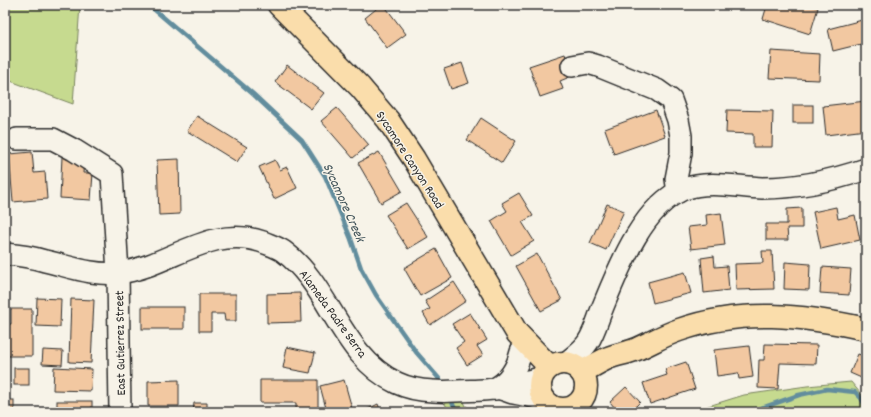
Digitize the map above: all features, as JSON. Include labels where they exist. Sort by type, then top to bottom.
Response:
[{"type":"main road","name":"Sycamore Canyon Road","points":[[279,5],[360,87],[388,120],[414,159],[519,343],[544,362],[563,388]]},
{"type":"main road","points":[[563,388],[607,358],[637,349],[655,339],[679,330],[713,321],[772,315],[803,317],[866,328]]},
{"type":"main road","points":[[563,388],[625,362],[637,349]]},
{"type":"street","points":[[572,66],[588,63],[598,66],[657,90],[671,100],[678,120],[681,136],[681,153],[676,179],[678,192]]},
{"type":"street","name":"East Gutierrez Street","points":[[17,139],[53,139],[74,150],[112,174],[118,273],[120,412]]},
{"type":"street","points":[[563,388],[588,354],[589,339],[620,266],[641,228],[657,209],[678,192],[702,185],[716,184],[763,188],[788,186],[842,176],[866,169]]},
{"type":"street","name":"Alameda Padre Serra","points":[[5,254],[38,259],[100,273],[118,273],[139,268],[189,248],[219,239],[238,238],[258,240],[281,250],[301,267],[308,275],[353,345],[371,364],[391,380],[422,390],[498,389],[514,384],[563,388]]},
{"type":"street","points":[[589,339],[599,355],[607,358]]},
{"type":"street","points":[[498,389],[510,377],[518,364],[519,343]]},
{"type":"green space","points":[[5,5],[80,5],[73,104],[5,79]]},
{"type":"green space","points":[[851,382],[866,400],[866,412],[689,412],[744,395],[807,386]]},
{"type":"green space","points":[[463,400],[469,412],[450,412],[443,401]]},
{"type":"building","points":[[381,5],[384,5],[406,34],[387,48],[365,18]]},
{"type":"building","points":[[808,5],[818,8],[810,34],[763,19],[766,9],[755,6]]},
{"type":"building","points":[[866,19],[866,47],[865,43],[833,51],[828,29]]},
{"type":"building","points":[[771,51],[820,54],[819,80],[769,78]]},
{"type":"building","points":[[565,54],[572,76],[560,81],[563,89],[540,97],[529,66]]},
{"type":"building","points":[[462,63],[469,83],[451,89],[444,69]]},
{"type":"building","points":[[287,65],[324,93],[311,109],[275,82]]},
{"type":"building","points":[[866,101],[866,130],[826,135],[823,106]]},
{"type":"building","points":[[793,105],[813,105],[813,123],[793,123]]},
{"type":"building","points":[[337,108],[369,145],[353,158],[321,121]]},
{"type":"building","points":[[656,110],[665,136],[614,154],[605,129]]},
{"type":"building","points":[[727,110],[773,111],[772,147],[753,147],[753,134],[726,133]]},
{"type":"building","points":[[197,116],[247,147],[237,162],[187,131]]},
{"type":"building","points":[[481,118],[516,141],[502,163],[467,140]]},
{"type":"building","points":[[32,152],[34,173],[45,172],[47,199],[13,202],[9,154]]},
{"type":"building","points":[[379,152],[402,191],[381,203],[358,163]]},
{"type":"building","points":[[62,157],[84,158],[83,173],[93,173],[91,200],[60,198]]},
{"type":"building","points":[[179,159],[180,214],[159,215],[157,160]]},
{"type":"building","points":[[275,160],[280,170],[287,167],[297,188],[274,199],[259,167]]},
{"type":"building","points":[[519,193],[533,216],[522,222],[534,241],[511,255],[491,221],[507,211],[502,203]]},
{"type":"building","points":[[406,203],[428,237],[408,249],[386,215]]},
{"type":"building","points":[[607,204],[624,211],[606,250],[590,243]]},
{"type":"building","points":[[836,207],[838,219],[855,215],[860,240],[821,249],[813,212]]},
{"type":"building","points":[[802,208],[802,228],[787,228],[788,240],[766,240],[766,224],[787,224],[787,209]]},
{"type":"building","points":[[721,213],[725,245],[691,249],[688,227],[707,225],[706,215]]},
{"type":"building","points":[[436,249],[452,278],[420,296],[404,268]]},
{"type":"building","points":[[762,251],[772,251],[774,289],[736,290],[735,264],[763,263]]},
{"type":"building","points":[[537,254],[562,300],[541,311],[516,266]]},
{"type":"building","points":[[714,256],[715,267],[727,266],[729,290],[704,293],[701,258]]},
{"type":"building","points":[[785,262],[810,264],[809,290],[784,289]]},
{"type":"building","points":[[822,267],[851,269],[849,295],[820,293]]},
{"type":"building","points":[[685,272],[691,293],[653,303],[648,282]]},
{"type":"building","points":[[454,282],[466,301],[430,325],[423,313],[430,309],[425,301]]},
{"type":"building","points":[[300,293],[301,322],[267,323],[267,294]]},
{"type":"building","points":[[199,294],[236,294],[236,321],[225,321],[224,314],[211,314],[211,331],[199,331]]},
{"type":"building","points":[[37,298],[61,299],[60,327],[36,326]]},
{"type":"building","points":[[71,299],[94,300],[91,363],[69,362]]},
{"type":"building","points":[[142,307],[184,307],[184,329],[142,329]]},
{"type":"building","points":[[11,309],[32,309],[32,356],[5,356],[5,324],[11,324]]},
{"type":"building","points":[[470,313],[487,340],[477,346],[483,355],[467,365],[456,348],[464,342],[452,324]]},
{"type":"building","points":[[765,344],[817,345],[816,364],[780,363],[778,389],[758,388],[759,360],[764,360]]},
{"type":"building","points":[[749,346],[753,377],[739,379],[738,373],[717,376],[714,350]]},
{"type":"building","points":[[287,347],[315,353],[310,373],[283,368]]},
{"type":"building","points":[[43,350],[63,351],[62,365],[42,364]]},
{"type":"building","points":[[858,354],[866,357],[866,380],[850,373]]},
{"type":"building","points":[[686,362],[695,389],[650,404],[643,383],[667,375],[665,369]]},
{"type":"building","points":[[54,367],[92,369],[91,391],[53,390]]},
{"type":"building","points":[[14,368],[29,368],[29,385],[14,385]]},
{"type":"building","points":[[179,380],[179,406],[148,406],[148,381]]},
{"type":"building","points":[[260,380],[318,380],[318,410],[296,410],[296,403],[260,403]]},
{"type":"building","points":[[344,380],[353,412],[327,412],[320,386]]},
{"type":"building","points":[[626,387],[640,402],[631,411],[632,412],[611,412],[615,408],[610,402]]},
{"type":"building","points":[[5,400],[14,400],[14,412],[5,412]]},
{"type":"building","points":[[57,401],[92,401],[92,412],[57,412]]},
{"type":"building","points":[[194,403],[207,403],[207,412],[193,412]]},
{"type":"building","points":[[378,404],[381,412],[362,412]]},
{"type":"waterway","name":"Sycamore Creek","points":[[149,5],[253,94],[302,140],[325,176],[351,239],[361,268],[376,295],[416,352],[442,382]]},
{"type":"waterway","name":"Sycamore Creek","points":[[750,412],[799,395],[827,389],[855,392],[861,398],[866,407]]},
{"type":"waterway","name":"Sycamore Creek","points":[[452,402],[456,412]]}]
